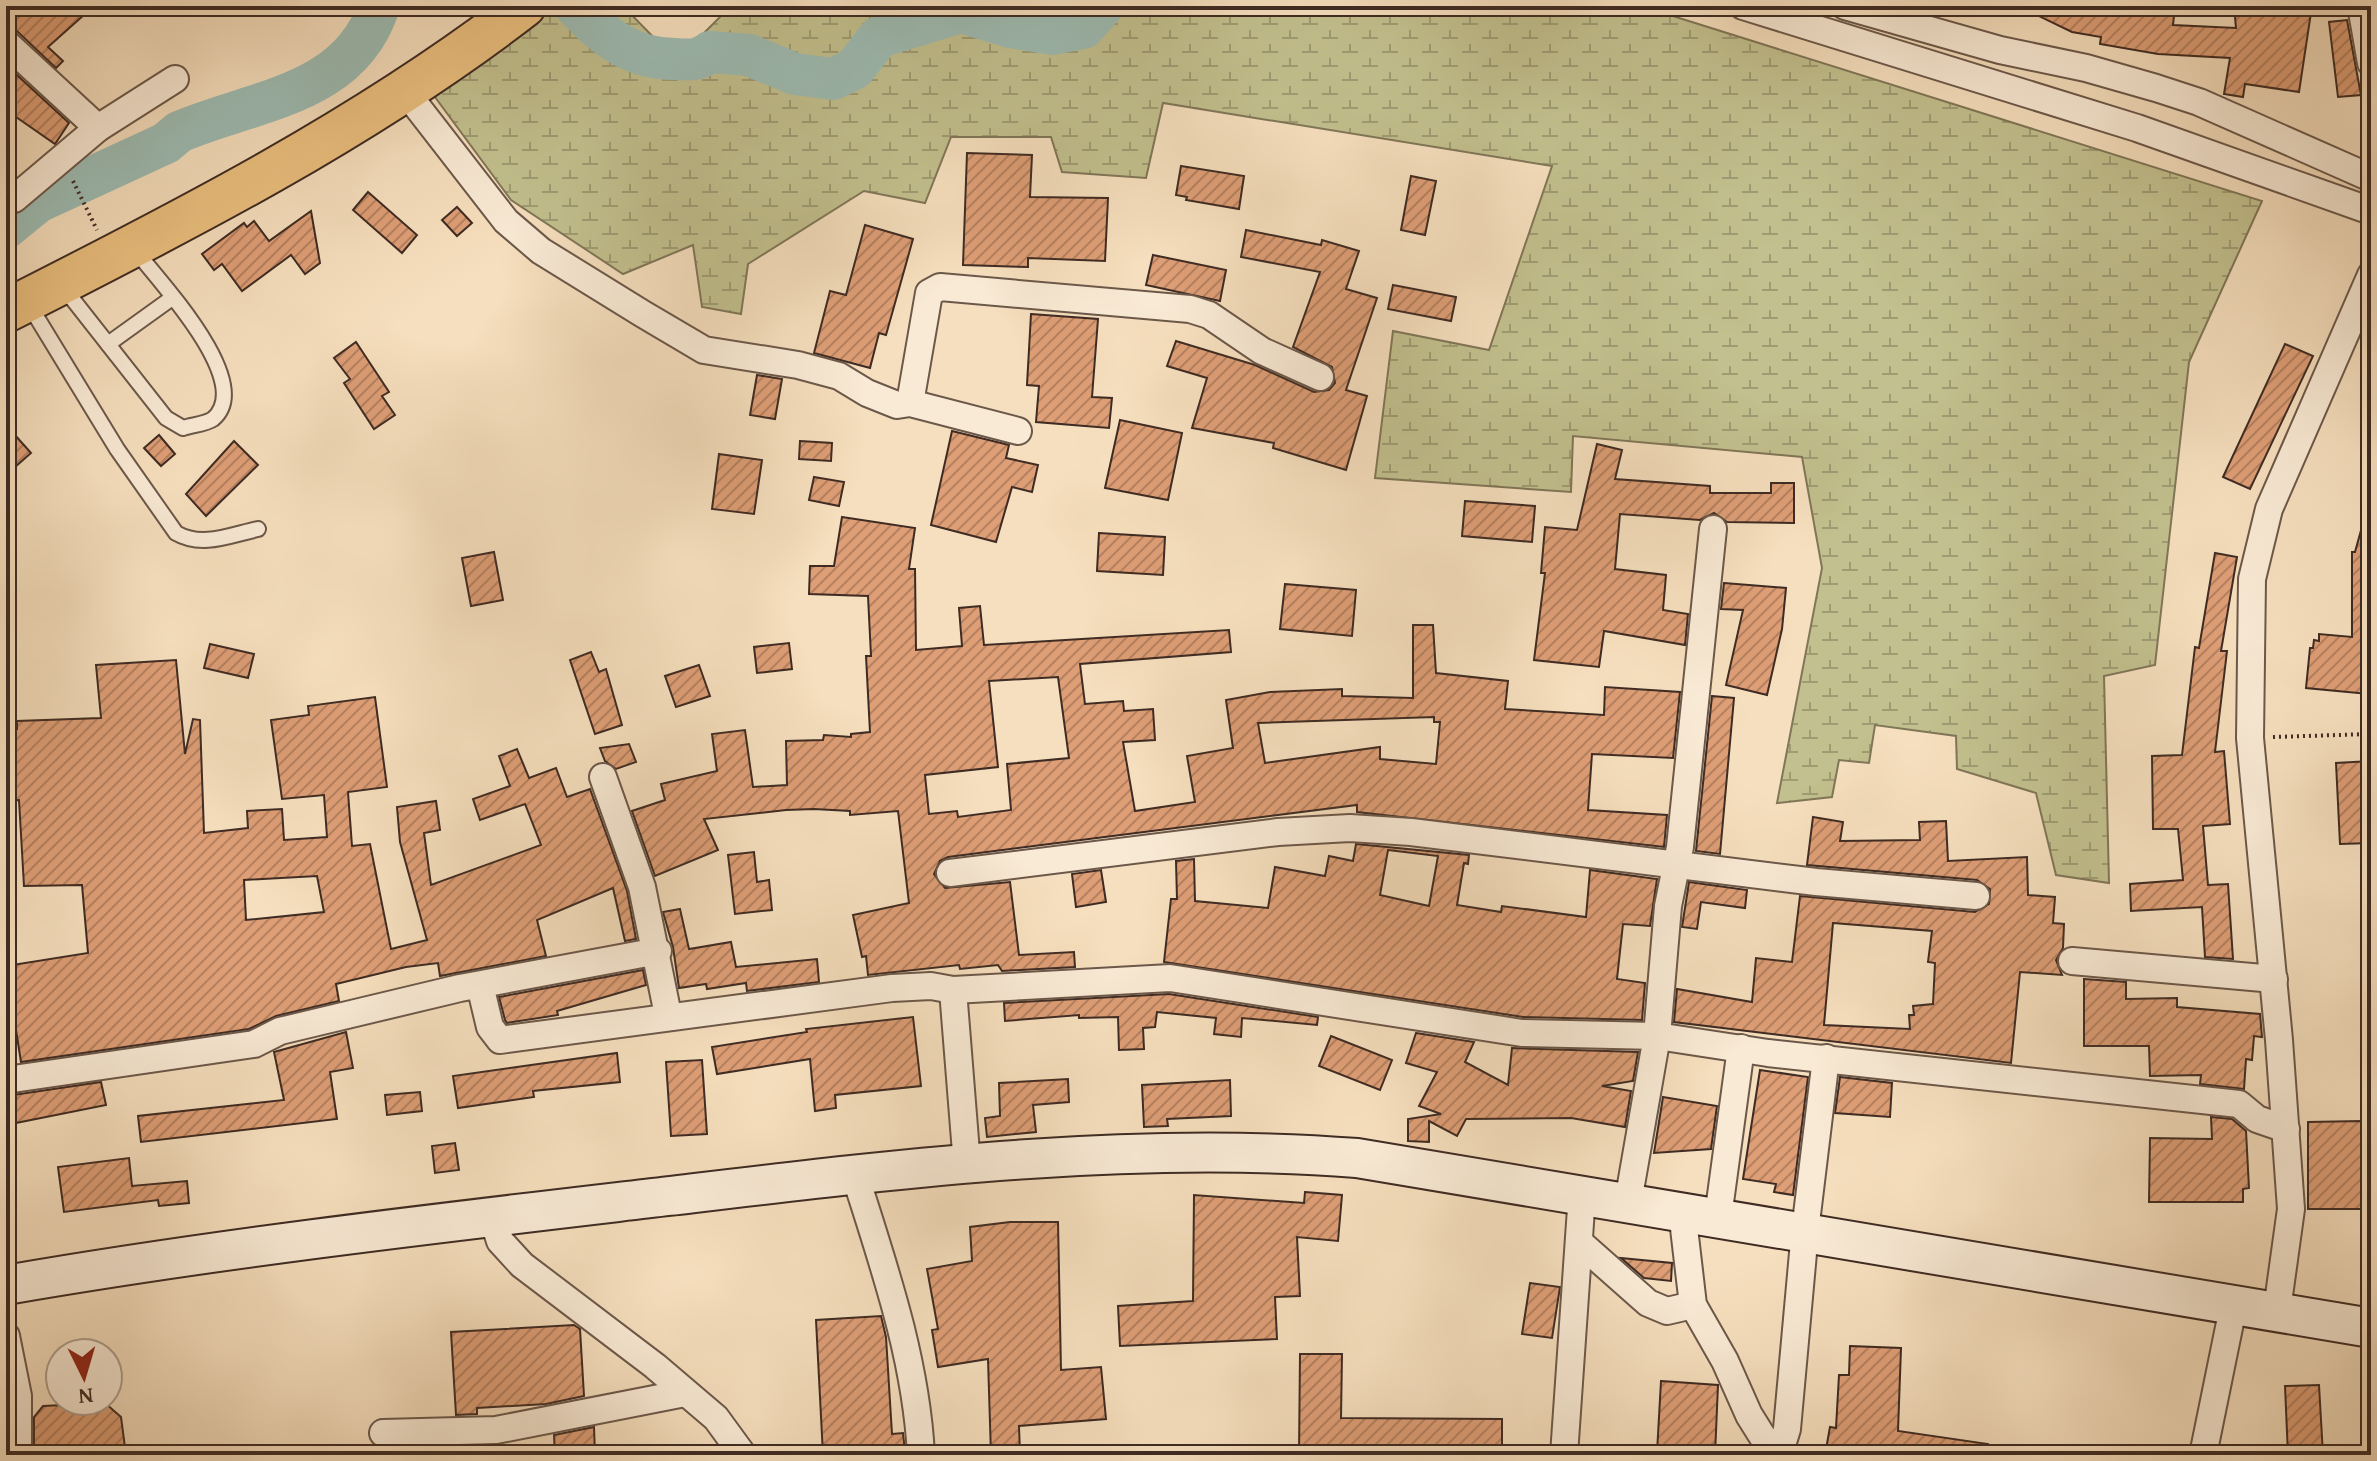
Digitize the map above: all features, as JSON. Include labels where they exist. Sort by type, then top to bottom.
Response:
[{"type":"main road","points":[[22,302],[132,246],[405,91],[461,54],[524,6]]},
{"type":"street","points":[[1743,6],[2137,128],[2371,211]]},
{"type":"street","points":[[1845,6],[1987,47],[2156,88],[2199,102],[2371,178]]},
{"type":"street","points":[[2361,6],[2371,63]]},
{"type":"street","points":[[6,43],[98,128]]},
{"type":"street","points":[[14,199],[98,128],[175,79]]},
{"type":"street","points":[[405,91],[506,221],[541,251],[704,350],[798,365],[839,376],[867,393],[897,405],[910,403],[1018,431]]},
{"type":"street","points":[[2277,1310],[2291,1209],[2274,979],[2250,738],[2250,609],[2262,529],[2371,275]]},
{"type":"street","points":[[910,403],[929,293],[940,287],[1190,309],[1209,315],[1262,351],[1320,377]]},
{"type":"street","points":[[1628,1202],[1657,1036],[1668,906],[1713,529]]},
{"type":"street","points":[[603,777],[642,887],[658,951],[668,1015]]},
{"type":"street","points":[[950,873],[1278,832],[1350,828],[1816,882],[1976,896]]},
{"type":"street","points":[[6,1080],[240,1047],[323,1020],[480,985],[658,951]]},
{"type":"street","points":[[2072,961],[2274,979]]},
{"type":"street","points":[[480,985],[490,1027],[500,1040],[668,1015],[892,988],[931,986],[953,990],[1170,978],[1522,1033],[1657,1036],[2239,1104],[2257,1119],[2286,1129]]},
{"type":"street","points":[[953,990],[967,1165]]},
{"type":"street","points":[[1741,1048],[1700,1214],[1693,1305],[1777,1455]]},
{"type":"street","points":[[1777,1455],[1787,1429],[1805,1231],[1826,1058]]},
{"type":"street","points":[[6,1285],[492,1216],[855,1175],[967,1165],[1239,1151],[1315,1155],[1582,1194],[2371,1328]]},
{"type":"street","points":[[855,1175],[882,1255],[914,1380],[921,1455]]},
{"type":"street","points":[[1564,1455],[1582,1194]]},
{"type":"street","points":[[492,1216],[500,1241],[522,1265],[716,1418],[743,1455]]},
{"type":"street","points":[[1579,1242],[1648,1303],[1667,1311],[1693,1305]]},
{"type":"street","points":[[2203,1455],[2234,1303]]},
{"type":"street","points":[[6,1336],[18,1396],[18,1455]]},
{"type":"street","points":[[383,1433],[496,1430],[685,1393]]},
{"type":"lane","points":[[22,302],[108,344],[166,418],[183,428],[211,420],[224,405],[225,381],[214,354],[132,246]]},
{"type":"lane","points":[[108,344],[172,298]]},
{"type":"lane","points":[[22,302],[117,449],[176,533],[190,541],[206,541],[258,529]]},
{"type":"path","points":[[62,159],[87,210]]},
{"type":"path","points":[[2250,738],[2371,734]]},
{"type":"green space","points":[[552,6],[623,6],[660,44],[696,41],[722,15],[714,6],[1641,6],[2262,201],[2189,362],[2155,665],[2104,676],[2109,883],[2056,875],[2036,793],[1957,769],[1956,736],[1875,725],[1869,763],[1839,760],[1832,797],[1777,803],[1822,568],[1802,457],[1573,436],[1571,492],[1375,478],[1393,331],[1489,350],[1552,166],[1163,103],[1146,178],[1062,172],[1051,137],[951,137],[925,203],[864,191],[748,264],[741,314],[702,307],[693,245],[623,274],[511,200],[432,93]]},
{"type":"building","points":[[17,6],[94,6],[48,47],[63,61],[56,68],[17,31],[6,27],[6,16]]},
{"type":"building","points":[[2018,6],[2146,6],[2144,15],[2174,16],[2173,25],[2236,28],[2234,6],[2312,6],[2299,92],[2245,84],[2243,97],[2224,94],[2230,58],[2158,54],[2100,44],[2101,37],[2072,32]]},
{"type":"building","points":[[2347,20],[2361,95],[2338,97],[2329,22]]},
{"type":"building","points":[[6,65],[69,123],[55,144],[6,110]]},
{"type":"building","points":[[967,153],[1032,155],[1030,197],[1108,198],[1105,261],[1028,258],[1028,267],[963,265]]},
{"type":"building","points":[[1181,166],[1244,176],[1239,209],[1186,200],[1187,197],[1176,195]]},
{"type":"building","points":[[1411,176],[1436,181],[1425,235],[1401,230]]},
{"type":"building","points":[[368,192],[417,235],[402,253],[353,210]]},
{"type":"building","points":[[457,207],[472,223],[457,236],[442,220]]},
{"type":"building","points":[[311,211],[320,263],[305,274],[291,255],[242,291],[222,264],[214,270],[202,254],[244,223],[247,227],[254,221],[269,241]]},
{"type":"building","points":[[865,225],[913,239],[886,335],[879,333],[870,368],[814,353],[830,291],[846,295]]},
{"type":"building","points":[[1246,230],[1321,245],[1322,240],[1359,251],[1346,289],[1377,298],[1346,390],[1367,396],[1346,470],[1273,448],[1274,443],[1192,428],[1207,378],[1167,366],[1176,341],[1255,365],[1314,392],[1329,390],[1335,383],[1332,367],[1293,347],[1320,272],[1241,257]]},
{"type":"building","points":[[1153,255],[1226,270],[1220,301],[1146,285]]},
{"type":"building","points":[[1393,285],[1456,297],[1451,321],[1388,309]]},
{"type":"building","points":[[1031,314],[1098,319],[1092,397],[1112,398],[1109,428],[1036,422],[1039,386],[1027,385]]},
{"type":"building","points":[[356,342],[389,392],[382,396],[395,415],[374,429],[344,383],[350,379],[334,358]]},
{"type":"building","points":[[2285,344],[2313,356],[2250,489],[2223,477]]},
{"type":"building","points":[[757,375],[782,379],[775,419],[750,415]]},
{"type":"building","points":[[1120,420],[1182,433],[1168,500],[1105,488]]},
{"type":"building","points":[[6,425],[31,453],[6,475]]},
{"type":"building","points":[[952,431],[1009,445],[1006,458],[1038,465],[1032,492],[1012,487],[996,542],[931,525]]},
{"type":"building","points":[[159,435],[175,454],[161,466],[144,448]]},
{"type":"building","points":[[234,441],[258,465],[206,516],[186,494]]},
{"type":"building","points":[[800,441],[832,443],[831,461],[799,459]]},
{"type":"building","points":[[1597,444],[1622,450],[1615,479],[1710,486],[1710,493],[1771,493],[1771,483],[1794,483],[1794,523],[1727,522],[1714,513],[1700,520],[1620,514],[1615,569],[1666,575],[1663,610],[1688,614],[1685,645],[1604,631],[1599,667],[1534,660],[1545,573],[1541,573],[1545,527],[1577,530]]},
{"type":"building","points":[[719,454],[762,460],[754,514],[712,509]]},
{"type":"building","points":[[814,477],[844,482],[839,506],[809,500]]},
{"type":"building","points":[[1465,501],[1535,506],[1532,542],[1462,536]]},
{"type":"building","points":[[2365,516],[2371,517],[2368,694],[2306,688],[2310,648],[2313,648],[2314,640],[2319,641],[2319,634],[2352,637],[2352,552],[2355,552]]},
{"type":"building","points":[[842,517],[915,528],[909,569],[915,569],[916,650],[962,646],[959,608],[980,606],[984,645],[1229,630],[1231,652],[1080,664],[1085,704],[1123,701],[1124,711],[1153,709],[1155,740],[1123,742],[1135,811],[1195,802],[1187,756],[1233,748],[1226,700],[1270,692],[1342,689],[1342,696],[1413,698],[1413,625],[1433,625],[1436,673],[1508,681],[1505,709],[1604,715],[1605,687],[1680,692],[1673,758],[1592,754],[1588,810],[1667,815],[1664,847],[1357,812],[1357,805],[948,857],[940,861],[934,874],[945,888],[1010,882],[1019,955],[1074,952],[1075,967],[1002,971],[998,965],[960,969],[959,965],[868,975],[866,956],[862,957],[853,915],[909,903],[898,811],[850,815],[850,811],[786,810],[704,819],[718,850],[655,876],[632,811],[665,800],[661,784],[717,771],[712,734],[745,730],[753,787],[787,785],[786,741],[823,740],[824,735],[851,737],[851,734],[870,732],[866,656],[871,656],[868,596],[809,594],[810,566],[834,566]],"holes":[[[1058,677],[1069,758],[1007,764],[1011,810],[958,817],[957,811],[929,814],[925,775],[998,767],[989,681]],[[1434,717],[1434,722],[1440,722],[1436,764],[1380,759],[1380,747],[1265,763],[1258,723]]]},
{"type":"building","points":[[1099,533],[1165,537],[1163,575],[1097,571]]},
{"type":"building","points":[[494,552],[503,600],[471,606],[462,558]]},
{"type":"building","points":[[2215,553],[2237,557],[2221,651],[2227,651],[2215,752],[2224,751],[2230,824],[2203,826],[2208,885],[2228,884],[2233,959],[2205,957],[2202,907],[2131,911],[2130,884],[2183,880],[2178,829],[2153,829],[2152,756],[2182,755],[2195,647],[2199,648]]},
{"type":"building","points":[[1724,583],[1786,588],[1782,629],[1767,695],[1726,685],[1743,610],[1721,609]]},
{"type":"building","points":[[1285,584],[1356,590],[1352,636],[1280,629]]},
{"type":"building","points":[[789,643],[792,669],[757,673],[754,647]]},
{"type":"building","points":[[210,644],[254,654],[248,678],[204,668]]},
{"type":"building","points":[[591,652],[599,672],[606,669],[622,725],[595,734],[570,660]]},
{"type":"building","points":[[176,660],[185,754],[193,719],[200,720],[204,833],[248,828],[247,811],[282,809],[284,840],[327,837],[324,795],[282,799],[271,720],[309,715],[308,706],[375,697],[387,787],[348,792],[352,846],[370,844],[391,949],[427,940],[400,842],[397,807],[436,801],[440,830],[424,833],[431,885],[541,845],[525,804],[480,820],[473,799],[510,786],[499,756],[517,749],[529,778],[556,768],[567,797],[590,789],[627,891],[636,939],[625,941],[613,888],[537,920],[546,956],[440,976],[438,963],[406,967],[336,984],[339,1001],[276,1016],[249,1029],[21,1062],[6,966],[88,953],[82,885],[24,886],[19,800],[6,801],[6,729],[17,729],[17,721],[101,718],[96,665]],"holes":[[[317,876],[324,912],[246,920],[244,880]]]},
{"type":"building","points":[[699,665],[710,696],[676,707],[665,676]]},
{"type":"building","points":[[1712,696],[1734,698],[1720,854],[1696,851]]},
{"type":"building","points":[[629,744],[636,762],[616,769],[605,761],[600,748]]},
{"type":"building","points":[[2371,761],[2371,843],[2340,844],[2336,763]]},
{"type":"building","points":[[1813,817],[1843,822],[1840,841],[1920,840],[1919,822],[1946,821],[1948,861],[2027,857],[2028,895],[2055,897],[2053,923],[2064,924],[2063,948],[2056,960],[2062,975],[2020,972],[2011,1063],[1674,1022],[1677,989],[1752,1002],[1756,958],[1792,962],[1800,896],[1975,912],[1989,904],[1990,889],[1977,880],[1807,865]],"holes":[[[1833,923],[1932,931],[1928,962],[1935,963],[1933,1004],[1913,1006],[1914,1015],[1909,1015],[1910,1029],[1824,1025]]]},
{"type":"building","points":[[1356,844],[1469,855],[1468,864],[1464,863],[1457,905],[1501,912],[1502,906],[1586,917],[1590,870],[1657,879],[1650,926],[1623,924],[1617,979],[1645,983],[1642,1020],[1523,1017],[1164,962],[1171,899],[1177,899],[1176,861],[1194,859],[1195,901],[1268,908],[1275,867],[1325,876],[1329,856],[1353,861]],"holes":[[[1388,850],[1438,856],[1429,906],[1380,895]]]},
{"type":"building","points":[[754,852],[757,882],[769,880],[772,910],[735,914],[728,855]]},
{"type":"building","points":[[1101,870],[1106,902],[1076,907],[1072,874]]},
{"type":"building","points":[[1689,882],[1747,890],[1745,908],[1701,902],[1697,929],[1682,927]]},
{"type":"building","points":[[680,909],[689,949],[731,942],[736,967],[817,959],[819,982],[747,991],[746,983],[707,989],[706,984],[679,988],[673,947],[663,912]]},
{"type":"building","points":[[643,970],[646,985],[557,1011],[558,1015],[507,1023],[505,1020],[499,997]]},
{"type":"building","points":[[2084,979],[2126,982],[2126,999],[2177,998],[2177,1007],[2260,1014],[2262,1037],[2254,1036],[2252,1060],[2246,1059],[2244,1089],[2200,1084],[2201,1075],[2150,1076],[2149,1046],[2084,1046]]},
{"type":"building","points":[[1169,994],[1318,1017],[1317,1025],[1242,1018],[1241,1037],[1214,1034],[1216,1018],[1157,1012],[1155,1027],[1143,1028],[1144,1049],[1119,1050],[1118,1017],[1079,1018],[1079,1015],[1005,1021],[1004,1003]]},
{"type":"building","points":[[913,1017],[921,1086],[835,1095],[836,1108],[815,1111],[810,1059],[717,1074],[712,1047],[807,1032],[806,1029]]},
{"type":"building","points":[[346,1032],[353,1068],[330,1072],[337,1119],[141,1142],[138,1116],[284,1100],[274,1052]]},
{"type":"building","points":[[1416,1033],[1474,1042],[1465,1062],[1508,1085],[1512,1048],[1638,1052],[1633,1081],[1602,1086],[1631,1091],[1625,1127],[1571,1118],[1466,1119],[1457,1136],[1429,1121],[1429,1142],[1408,1141],[1408,1119],[1441,1114],[1419,1106],[1437,1072],[1406,1063]]},
{"type":"building","points":[[1331,1036],[1392,1060],[1380,1090],[1319,1066]]},
{"type":"building","points":[[617,1053],[620,1082],[533,1091],[534,1097],[458,1108],[453,1076]]},
{"type":"building","points":[[702,1060],[707,1134],[671,1136],[666,1062]]},
{"type":"building","points":[[1760,1070],[1808,1077],[1793,1195],[1774,1192],[1776,1184],[1743,1179]]},
{"type":"building","points":[[1840,1077],[1892,1083],[1890,1117],[1835,1113]]},
{"type":"building","points":[[1068,1079],[1069,1102],[1033,1105],[1036,1132],[987,1137],[985,1118],[1000,1116],[999,1083]]},
{"type":"building","points":[[1230,1080],[1231,1116],[1167,1119],[1168,1126],[1144,1127],[1142,1085]]},
{"type":"building","points":[[101,1082],[106,1105],[6,1125],[6,1096]]},
{"type":"building","points":[[420,1092],[422,1111],[387,1115],[385,1095]]},
{"type":"building","points":[[1663,1097],[1717,1106],[1711,1149],[1654,1153]]},
{"type":"building","points":[[2211,1117],[2232,1119],[2246,1131],[2249,1188],[2243,1189],[2243,1202],[2149,1202],[2150,1138],[2212,1139]]},
{"type":"building","points":[[2362,1121],[2362,1209],[2308,1209],[2308,1122]]},
{"type":"building","points":[[455,1143],[459,1170],[435,1173],[432,1146]]},
{"type":"building","points":[[129,1158],[132,1186],[187,1181],[189,1203],[159,1206],[158,1200],[64,1212],[58,1167]]},
{"type":"building","points":[[1305,1192],[1342,1195],[1338,1241],[1297,1237],[1300,1296],[1275,1297],[1277,1339],[1120,1346],[1118,1306],[1193,1301],[1194,1195],[1304,1203]]},
{"type":"building","points":[[1010,1222],[1058,1222],[1061,1370],[1101,1367],[1106,1419],[1019,1426],[1020,1454],[991,1455],[988,1359],[938,1367],[932,1330],[938,1329],[927,1269],[972,1261],[970,1227]]},
{"type":"building","points":[[1621,1258],[1672,1263],[1671,1281],[1644,1278]]},
{"type":"building","points":[[1530,1283],[1560,1287],[1552,1338],[1522,1334]]},
{"type":"building","points":[[881,1316],[886,1337],[892,1434],[903,1433],[905,1452],[823,1455],[816,1320]]},
{"type":"building","points":[[574,1325],[580,1329],[584,1396],[546,1404],[477,1408],[477,1414],[456,1415],[451,1332]]},
{"type":"building","points":[[1850,1346],[1901,1348],[1898,1431],[1988,1444],[1987,1455],[1908,1455],[1880,1451],[1880,1455],[1825,1455],[1830,1427],[1836,1428],[1839,1375],[1849,1375]]},
{"type":"building","points":[[1300,1354],[1342,1354],[1341,1418],[1502,1419],[1502,1455],[1299,1455]]},
{"type":"building","points":[[1661,1381],[1718,1385],[1715,1455],[1657,1453]]},
{"type":"building","points":[[2319,1385],[2323,1455],[2288,1455],[2285,1386]]},
{"type":"building","points":[[43,1406],[44,1417],[121,1417],[126,1455],[34,1455],[34,1417]]},
{"type":"building","points":[[594,1427],[595,1455],[555,1455],[554,1435]]},
{"type":"waterway","points":[[6,228],[38,202],[166,143],[179,132],[296,91],[322,77],[346,59],[365,36],[379,6]]},
{"type":"waterway","points":[[575,6],[619,44],[645,55],[690,60],[710,52],[749,55],[795,74],[833,79],[854,69],[879,37],[961,12],[1010,27],[1053,34],[1083,28],[1103,6]]}]
